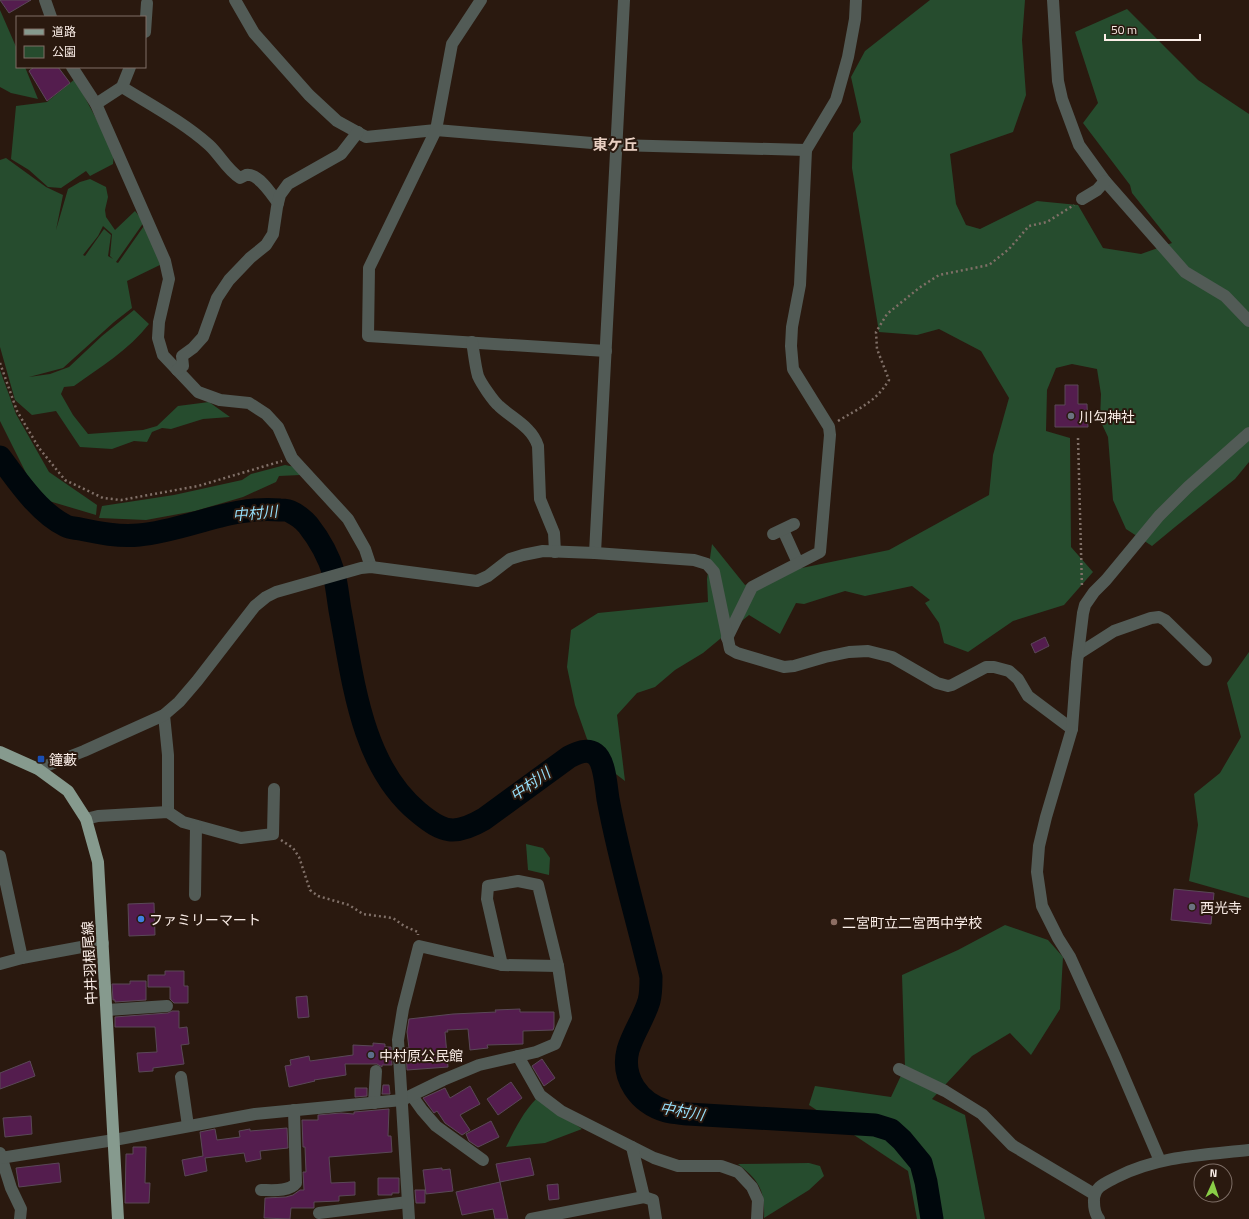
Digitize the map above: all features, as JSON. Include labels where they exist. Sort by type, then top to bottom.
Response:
[{"type":"main road","name":"中井羽根尾線","points":[[0,752],[38,769],[68,791],[86,818],[98,862],[118,1219]]},
{"type":"street","points":[[45,0],[51,16]]},
{"type":"street","points":[[235,0],[254,33],[309,95],[337,120],[366,137],[436,130],[616,145],[806,150]]},
{"type":"street","points":[[481,0],[452,44],[436,130],[369,268],[368,336],[606,350]]},
{"type":"street","points":[[595,553],[624,0]]},
{"type":"street","points":[[727,638],[752,587],[820,552],[831,439],[829,428],[793,368],[791,346],[792,327],[800,285],[806,150],[836,100],[848,57],[856,19],[856,0]]},
{"type":"street","points":[[1053,0],[1058,81],[1062,99],[1079,145],[1105,181],[1185,272],[1225,296],[1249,321]]},
{"type":"street","points":[[146,18],[147,3]]},
{"type":"street","points":[[73,68],[96,104],[165,261],[169,279],[160,316],[158,338],[163,355],[198,392],[220,400],[249,403],[266,414],[278,427],[292,458],[348,519],[365,549],[366,568]]},
{"type":"street","points":[[96,104],[122,87],[130,68]]},
{"type":"street","points":[[122,87],[171,117],[209,145],[234,174],[240,178],[247,175],[254,177],[263,184],[278,203]]},
{"type":"street","points":[[177,370],[183,366],[182,356],[193,348],[203,337],[217,298],[229,280],[250,258],[266,245],[273,234],[280,196],[288,184],[341,154],[358,132]]},
{"type":"street","points":[[1082,199],[1097,190],[1105,181]]},
{"type":"street","points":[[472,342],[478,376],[487,390],[498,405],[527,428],[535,437],[538,446],[540,499],[554,533],[555,552]]},
{"type":"street","points":[[1160,1161],[1115,1056],[1073,964],[1042,906],[1037,872],[1039,846],[1072,729],[1082,613],[1089,598],[1106,580],[1159,516],[1188,487],[1249,433]]},
{"type":"street","points":[[794,524],[778,532],[798,564]]},
{"type":"street","points":[[38,769],[84,751],[164,715],[179,702],[197,681],[255,606],[266,597],[276,592],[366,568],[477,581],[488,576],[510,559],[543,551],[694,560],[707,564],[714,572],[730,649],[737,653],[773,665],[784,667],[794,666],[849,652],[863,651],[878,653],[892,658],[937,683],[948,686],[986,667],[1002,668],[1014,675],[1028,696],[1072,729]]},
{"type":"street","points":[[1078,654],[1114,631],[1151,618],[1159,617],[1165,620],[1206,660]]},
{"type":"street","points":[[164,715],[168,755],[168,812]]},
{"type":"street","points":[[0,759],[14,758]]},
{"type":"street","points":[[86,818],[168,812],[183,822],[241,838],[273,834],[274,789]]},
{"type":"street","points":[[195,895],[196,826]]},
{"type":"street","points":[[0,856],[22,958]]},
{"type":"street","points":[[20,1219],[21,1210],[11,1188],[1,1156],[114,1140],[255,1114],[374,1103],[407,1098],[442,1080],[480,1065],[536,1052],[555,1044],[566,1018],[558,966],[538,885],[518,881],[488,886],[487,899],[502,965]]},
{"type":"street","points":[[0,964],[22,958],[103,943]]},
{"type":"street","points":[[409,1219],[407,1098],[398,1040],[403,1009],[419,946],[502,965],[558,966]]},
{"type":"street","points":[[107,1010],[167,1006]]},
{"type":"street","points":[[518,1056],[540,1095],[561,1111],[654,1158],[678,1166],[721,1166],[738,1172],[752,1187],[758,1200],[757,1219]]},
{"type":"street","points":[[899,1069],[945,1091],[982,1114],[1012,1144],[1094,1194]]},
{"type":"street","points":[[374,1103],[376,1071]]},
{"type":"street","points":[[181,1077],[188,1126]]},
{"type":"street","points":[[407,1098],[422,1110],[436,1126],[483,1160]]},
{"type":"street","points":[[261,1190],[289,1189],[296,1183],[294,1110]]},
{"type":"street","points":[[632,1147],[644,1197]]},
{"type":"street","points":[[1099,1219],[1094,1206],[1094,1194],[1097,1188],[1136,1168],[1160,1161],[1190,1156],[1249,1150]]},
{"type":"street","points":[[532,1219],[577,1214],[644,1197],[653,1200],[656,1219]]},
{"type":"street","points":[[319,1213],[408,1202]]},
{"type":"path","points":[[829,428],[867,405],[883,390],[889,380],[877,349],[876,332],[887,314],[919,288],[939,275],[989,265],[1009,250],[1029,226],[1047,222],[1082,199]]},
{"type":"path","points":[[0,363],[17,411],[39,448],[65,480],[103,498],[121,500],[198,486],[292,458]]},
{"type":"path","points":[[1078,438],[1082,590]]},
{"type":"path","points":[[273,834],[293,848],[299,857],[310,890],[318,896],[349,905],[363,914],[392,918],[404,926],[418,932],[419,946]]},
{"type":"green space","points":[[930,0],[1025,0],[1022,40],[1026,95],[1013,132],[950,154],[956,204],[966,225],[980,229],[1037,201],[1078,205],[1103,248],[1141,254],[1172,243],[1132,193],[1130,185],[1083,123],[1098,103],[1075,32],[1127,9],[1198,80],[1249,114],[1249,462],[1235,479],[1152,546],[1126,529],[1113,500],[1108,437],[1100,420],[1101,394],[1097,369],[1072,364],[1056,368],[1047,390],[1046,431],[1070,438],[1071,547],[1093,572],[1064,605],[1013,621],[968,652],[944,643],[939,623],[925,603],[930,600],[912,586],[865,596],[845,591],[804,604],[796,603],[780,634],[749,615],[703,653],[675,670],[655,687],[637,693],[617,715],[625,781],[608,768],[587,739],[575,705],[567,667],[571,630],[598,613],[708,602],[707,579],[712,544],[745,585],[792,570],[889,550],[989,495],[993,455],[1009,398],[981,351],[939,329],[917,335],[879,332],[852,168],[853,133],[861,122],[851,77],[865,51]]},
{"type":"green space","points":[[0,10],[16,47],[16,68],[25,68],[38,99],[11,93],[0,87]]},
{"type":"green space","points":[[75,79],[114,152],[113,164],[90,176],[86,171],[61,188],[48,187],[29,170],[11,159],[16,106],[47,102]]},
{"type":"green space","points":[[6,158],[46,187],[63,195],[56,230],[68,189],[80,182],[90,179],[106,187],[108,197],[105,210],[106,217],[115,230],[135,211],[144,222],[116,262],[118,263],[146,223],[164,263],[127,281],[132,308],[114,322],[63,368],[29,377],[50,374],[69,367],[102,336],[134,310],[149,324],[114,358],[74,386],[64,387],[61,394],[73,415],[88,434],[143,430],[157,426],[178,406],[209,402],[230,417],[203,419],[171,429],[162,428],[152,432],[147,442],[134,441],[112,449],[80,447],[56,411],[32,415],[15,400],[0,347],[0,160]],"holes":[[[103,226],[112,234],[110,256],[113,259],[108,256],[111,235],[104,229],[85,256],[83,255],[98,236]]]},
{"type":"green space","points":[[0,370],[16,414],[49,472],[97,505],[96,515],[49,501],[27,475],[0,421]]},
{"type":"green space","points":[[285,465],[295,467],[300,475],[279,476],[276,482],[243,497],[195,511],[146,520],[99,518],[102,506],[174,495],[242,480],[251,474]]},
{"type":"green space","points":[[1249,652],[1249,898],[1189,881],[1198,825],[1194,794],[1220,773],[1241,737],[1227,683]]},
{"type":"green space","points":[[526,844],[543,848],[550,858],[549,875],[528,870]]},
{"type":"green space","points":[[1005,925],[1048,940],[1063,957],[1060,1009],[1031,1055],[1010,1033],[972,1056],[932,1099],[965,1115],[985,1219],[917,1219],[908,1171],[809,1105],[815,1086],[891,1097],[905,1067],[902,975],[958,950]]},
{"type":"green space","points":[[537,1098],[582,1129],[545,1143],[506,1147],[523,1115]]},
{"type":"green space","points":[[809,1163],[820,1166],[824,1176],[809,1190],[764,1218],[760,1187],[756,1181],[738,1164]]},
{"type":"building","points":[[0,0],[31,0],[9,13]]},
{"type":"building","points":[[33,68],[59,68],[70,83],[47,101],[29,71]]},
{"type":"building","name":"川勾神社","points":[[1065,385],[1078,385],[1078,404],[1087,404],[1088,427],[1055,427],[1055,405],[1065,405]]},
{"type":"building","points":[[1045,637],[1049,646],[1035,653],[1031,644]]},
{"type":"building","name":"西光寺","points":[[1174,889],[1214,893],[1211,924],[1171,920]]},
{"type":"building","name":"ファミリーマート","points":[[154,903],[155,935],[129,936],[128,904]]},
{"type":"building","points":[[165,971],[184,971],[184,986],[188,986],[188,1003],[174,1003],[170,999],[170,987],[148,987],[148,975],[165,975]]},
{"type":"building","points":[[130,981],[146,981],[146,1000],[115,1002],[115,1000],[113,1000],[112,984],[130,984]]},
{"type":"building","points":[[307,996],[309,1017],[298,1018],[296,997]]},
{"type":"building","points":[[520,1009],[520,1012],[554,1012],[553,1030],[523,1031],[523,1044],[487,1045],[488,1048],[470,1050],[468,1029],[447,1030],[448,1032],[445,1032],[448,1067],[407,1070],[406,1048],[409,1048],[407,1032],[409,1019],[453,1014],[496,1012],[495,1010]]},
{"type":"building","points":[[172,1011],[179,1011],[179,1028],[187,1027],[189,1044],[181,1045],[184,1064],[153,1068],[153,1071],[139,1072],[137,1053],[157,1052],[155,1027],[115,1027],[115,1017],[168,1013]]},
{"type":"building","points":[[373,1043],[385,1044],[385,1047],[391,1047],[392,1065],[382,1065],[382,1067],[377,1064],[345,1064],[346,1075],[314,1080],[315,1081],[289,1087],[285,1066],[291,1065],[290,1060],[309,1056],[310,1061],[353,1055],[353,1045],[373,1046]]},
{"type":"building","points":[[542,1059],[555,1078],[544,1086],[532,1066]]},
{"type":"building","points":[[30,1061],[35,1076],[0,1089],[0,1073]]},
{"type":"building","points":[[511,1082],[522,1098],[498,1115],[487,1099]]},
{"type":"building","points":[[383,1085],[389,1085],[390,1094],[382,1094]]},
{"type":"building","points":[[470,1086],[480,1104],[460,1115],[470,1130],[462,1135],[445,1123],[437,1111],[434,1113],[423,1098],[445,1088],[450,1098]]},
{"type":"building","points":[[355,1088],[367,1088],[367,1096],[355,1097]]},
{"type":"building","points":[[389,1109],[388,1136],[391,1136],[392,1152],[329,1157],[331,1183],[355,1182],[355,1195],[339,1196],[339,1201],[314,1202],[314,1208],[291,1208],[290,1219],[264,1218],[265,1198],[286,1197],[293,1195],[300,1190],[304,1190],[303,1172],[306,1172],[302,1120],[318,1120],[318,1115],[341,1113],[354,1114],[354,1112]]},
{"type":"building","points":[[31,1116],[32,1134],[5,1137],[3,1118]]},
{"type":"building","points":[[491,1121],[499,1137],[478,1147],[469,1141],[466,1134]]},
{"type":"building","points":[[287,1128],[288,1148],[260,1151],[261,1159],[246,1162],[244,1153],[205,1158],[207,1171],[185,1176],[182,1160],[203,1156],[200,1132],[215,1129],[217,1140],[240,1137],[239,1131],[250,1129],[250,1131]]},
{"type":"building","points":[[133,1147],[146,1147],[145,1183],[150,1183],[149,1203],[125,1203],[126,1154],[133,1154]]},
{"type":"building","points":[[530,1158],[534,1175],[500,1182],[496,1164]]},
{"type":"building","points":[[59,1163],[61,1182],[19,1187],[16,1168]]},
{"type":"building","points":[[442,1168],[442,1170],[450,1169],[453,1191],[426,1194],[423,1170]]},
{"type":"building","points":[[378,1178],[399,1178],[399,1193],[392,1193],[392,1195],[378,1195]]},
{"type":"building","points":[[500,1182],[508,1219],[495,1219],[493,1209],[462,1215],[456,1192]]},
{"type":"building","points":[[558,1184],[559,1199],[549,1200],[547,1185]]},
{"type":"building","points":[[415,1190],[425,1190],[425,1203],[416,1203]]},
{"type":"waterway","name":"中村川","points":[[0,457],[21,486],[38,505],[56,520],[71,528],[109,534],[139,535],[157,533],[226,515],[262,509],[287,510],[302,519],[320,542],[334,574],[355,692],[362,719],[372,746],[384,770],[399,793],[418,812],[442,828],[457,830],[474,824],[484,819],[569,757],[585,751],[595,754],[601,762],[603,768],[617,844],[651,977],[651,992],[649,1001],[628,1050],[627,1070],[634,1088],[640,1096],[648,1102],[656,1107],[671,1112],[875,1125],[891,1130],[902,1140],[921,1163],[926,1182],[932,1219]]},
{"type":"place","name":"川勾神社","points":[[1071,416]]},
{"type":"place","name":"鐘藪","points":[[41,759]]},
{"type":"place","name":"西光寺","points":[[1192,907]]},
{"type":"place","name":"ファミリーマート","points":[[141,919]]},
{"type":"place","name":"二宮町立二宮西中学校","points":[[834,922]]},
{"type":"place","name":"中村原公民館","points":[[371,1055]]},
{"type":"district","name":"東ケ丘","points":[[615,144]]}]
